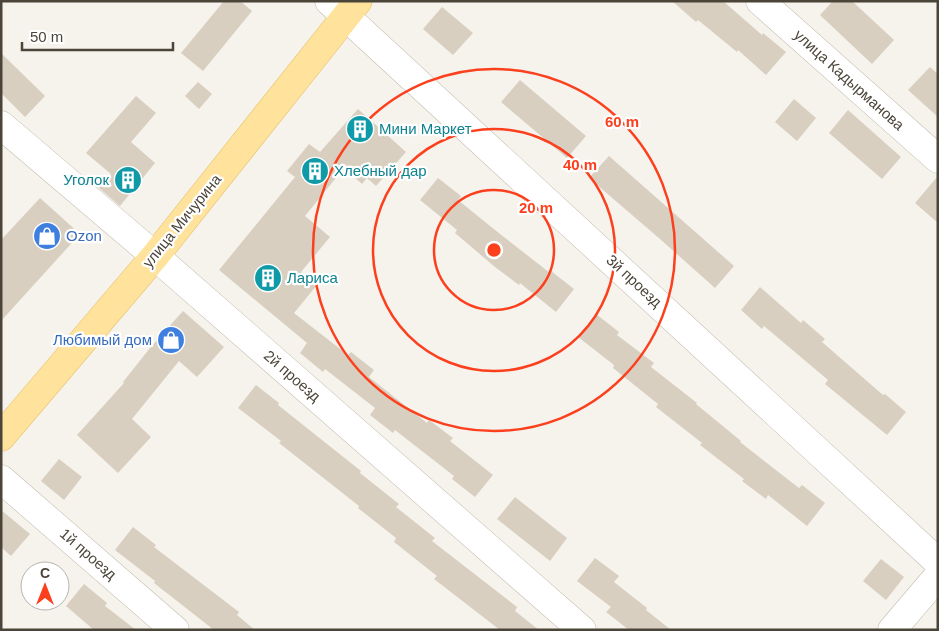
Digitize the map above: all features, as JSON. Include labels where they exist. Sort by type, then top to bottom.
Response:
[{"type":"main road","name":"улица Мичурина","points":[[1,437],[155,256],[344,6]]},
{"type":"street","name":"улица Кадырманова","points":[[760,1],[938,159]]},
{"type":"street","name":"3й проезд","points":[[344,6],[938,562]]},
{"type":"street","name":"2й проезд","points":[[1,125],[155,256],[582,630]]},
{"type":"street","name":"1й проезд","points":[[1,479],[175,630]]},
{"type":"street","points":[[892,630],[938,576]]},
{"type":"building","points":[[224,1],[240,1],[252,11],[203,71],[181,53]]},
{"type":"building","points":[[672,1],[723,1],[762,35],[763,33],[786,52],[766,75],[738,50],[737,52],[698,20],[696,22]]},
{"type":"building","points":[[833,1],[852,1],[894,40],[872,64],[820,15]]},
{"type":"building","points":[[442,7],[473,33],[453,55],[423,29]]},
{"type":"building","points":[[1,53],[45,96],[25,117],[1,93]]},
{"type":"building","points":[[930,67],[938,74],[938,117],[908,90]]},
{"type":"building","points":[[520,80],[586,136],[567,158],[501,102]]},
{"type":"building","points":[[198,82],[212,94],[199,109],[185,96]]},
{"type":"building","points":[[136,96],[156,113],[131,142],[155,163],[120,206],[99,188],[111,174],[86,153]]},
{"type":"building","points":[[794,99],[816,118],[797,141],[775,122]]},
{"type":"building","points":[[358,109],[406,152],[376,186],[367,178],[362,184],[344,168],[305,216],[330,237],[301,272],[317,285],[294,313],[348,355],[351,352],[374,370],[369,377],[427,423],[429,420],[453,438],[450,441],[493,475],[475,497],[452,479],[454,476],[395,430],[393,433],[370,415],[375,408],[325,369],[323,372],[300,353],[307,343],[219,270],[295,177],[287,171],[309,144],[320,152]]},
{"type":"building","points":[[848,110],[901,157],[882,179],[829,133]]},
{"type":"building","points":[[609,156],[734,266],[715,288],[589,178]]},
{"type":"building","points":[[938,176],[938,223],[915,203]]},
{"type":"building","points":[[438,178],[461,196],[458,200],[550,273],[551,271],[574,289],[556,312],[520,283],[519,285],[495,267],[455,233],[457,230],[420,200]]},
{"type":"building","points":[[40,198],[80,234],[1,321],[1,240]]},
{"type":"building","points":[[760,287],[801,323],[803,320],[825,339],[822,342],[883,395],[885,394],[906,412],[887,435],[825,384],[828,380],[764,326],[762,329],[741,310]]},
{"type":"building","points":[[183,311],[224,347],[197,377],[179,361],[132,419],[151,437],[118,473],[77,435],[124,383],[150,348]]},
{"type":"building","points":[[596,314],[619,332],[617,335],[654,363],[651,367],[697,403],[740,442],[799,488],[802,485],[825,503],[807,526],[768,495],[766,499],[742,481],[744,479],[700,445],[702,443],[656,407],[658,404],[613,368],[614,365],[578,337]]},
{"type":"building","points":[[256,385],[279,403],[278,405],[361,471],[360,473],[399,504],[396,507],[435,538],[432,541],[517,607],[515,611],[539,630],[500,630],[434,579],[437,576],[394,542],[396,538],[358,508],[359,506],[279,443],[281,441],[238,408]]},
{"type":"building","points":[[59,459],[82,477],[64,500],[41,481]]},
{"type":"building","points":[[515,497],[567,538],[550,561],[497,519]]},
{"type":"building","points":[[1,510],[30,534],[11,556],[1,547]]},
{"type":"building","points":[[133,527],[156,545],[154,547],[239,612],[237,615],[255,630],[214,630],[154,583],[155,581],[115,550]]},
{"type":"building","points":[[595,558],[619,576],[614,582],[671,630],[629,630],[606,612],[611,607],[577,581]]},
{"type":"building","points":[[881,559],[904,577],[886,600],[863,581]]},
{"type":"building","points":[[84,584],[107,603],[105,606],[136,630],[94,630],[70,609],[70,601]]},
{"type":"place","name":"Мини Маркет","points":[[360,129]]},
{"type":"place","name":"Хлебный дар","points":[[315,171]]},
{"type":"place","name":"Уголок","points":[[128,180]]},
{"type":"place","name":"Ozon","points":[[47,236]]},
{"type":"place","name":"Лариса","points":[[268,278]]},
{"type":"place","name":"Любимый дом","points":[[171,340]]}]
